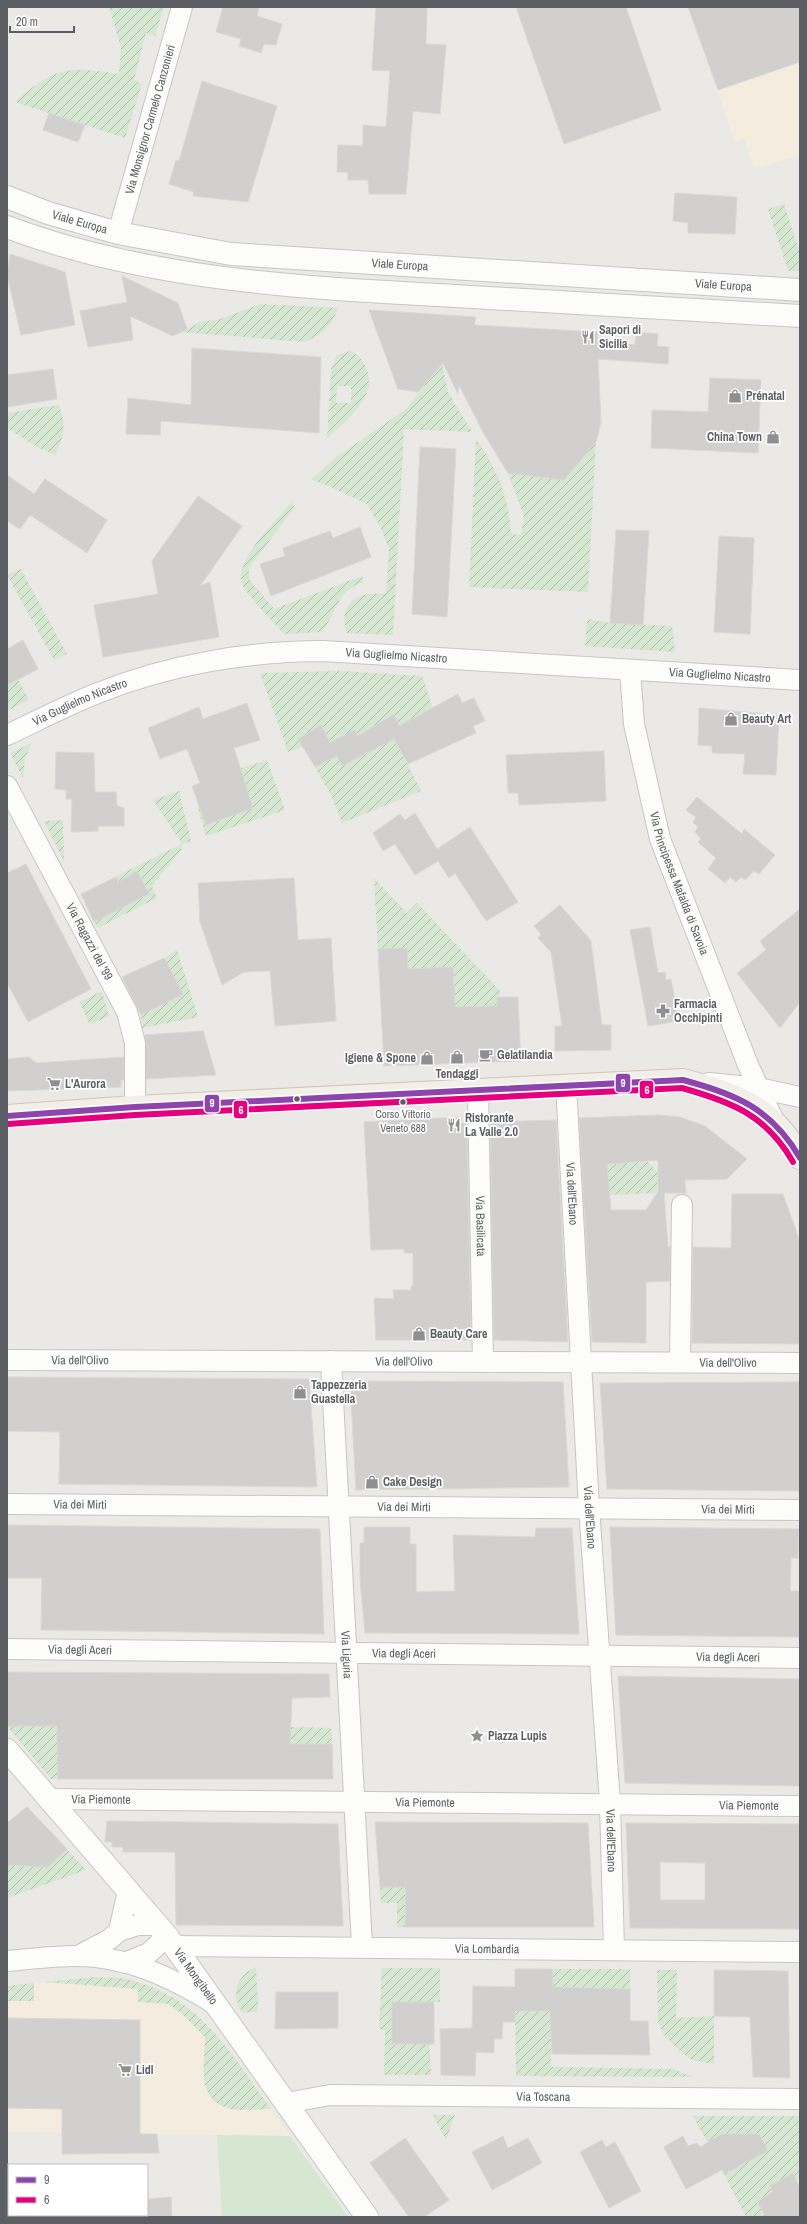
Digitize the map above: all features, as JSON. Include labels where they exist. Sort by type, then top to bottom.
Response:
[{"type":"main road","name":"Viale Europa","points":[[7,197],[48,213],[118,233],[231,254],[800,290]]},
{"type":"main road","points":[[7,227],[87,253],[136,264],[288,286],[800,316]]},
{"type":"main road","points":[[7,1116],[135,1107],[682,1080],[740,1098],[785,1132],[800,1158]]},
{"type":"main road","name":"Via Mongibello","points":[[7,1750],[166,1936],[367,2217]]},
{"type":"street","name":"Via Monsignor Carmelo Canzonieri","points":[[118,233],[182,7]]},
{"type":"street","name":"Via Guglielmo Nicastro","points":[[7,735],[97,693],[139,678],[216,660],[258,654],[323,651],[800,680]]},
{"type":"street","name":"Via Principessa Mafalda di Savoia","points":[[630,670],[634,724],[660,840],[758,1088],[785,1132]]},
{"type":"street","name":"Via Ragazzi del '99","points":[[7,786],[127,1012],[136,1043],[135,1107]]},
{"type":"street","points":[[682,1080],[758,1088],[800,1098]]},
{"type":"street","name":"Via dell'Ebano","points":[[566,1085],[589,1508],[610,1803],[614,1949]]},
{"type":"street","name":"Via Basilicata","points":[[478,1090],[483,1362]]},
{"type":"street","points":[[785,1132],[778,1120],[780,1110],[789,1101],[800,1098]]},
{"type":"street","points":[[680,1362],[682,1205]]},
{"type":"street","name":"Via dell'Olivo","points":[[7,1360],[800,1363]]},
{"type":"street","name":"Via Liguria","points":[[331,1361],[362,1947]]},
{"type":"street","name":"Via dei Mirti","points":[[7,1504],[800,1510]]},
{"type":"street","name":"Via degli Aceri","points":[[7,1650],[346,1654],[600,1654],[800,1658]]},
{"type":"street","name":"Via Piemonte","points":[[49,1799],[610,1803],[800,1806]]},
{"type":"street","points":[[78,1956],[110,1939],[119,1931],[128,1891]]},
{"type":"street","name":"Via Lombardia","points":[[119,1931],[138,1926],[166,1936],[362,1947],[800,1952]]},
{"type":"street","points":[[127,1962],[149,1953],[166,1936]]},
{"type":"street","points":[[7,1961],[78,1956],[127,1962],[149,1969],[183,1985],[216,2005]]},
{"type":"street","name":"Via Toscana","points":[[286,2103],[330,2095],[800,2099]]},
{"type":"shaded area","points":[[688,7],[800,7],[800,156],[754,168],[744,139],[735,142]]},
{"type":"shaded area","name":"Lidl","points":[[96,1977],[125,1979],[151,1987],[172,1996],[194,2011],[214,2030],[290,2136],[7,2132],[7,1986]]},
{"type":"green space","points":[[109,7],[164,7],[155,36],[146,33],[134,80],[142,84],[125,138],[15,102],[41,81],[52,75],[63,72],[87,70],[119,74],[121,48]]},
{"type":"green space","points":[[784,204],[800,253],[800,271],[788,271],[768,209]]},
{"type":"green space","points":[[261,304],[338,308],[326,329],[322,333],[305,342],[180,332],[203,321],[217,320]]},
{"type":"green space","points":[[350,351],[360,358],[366,368],[369,379],[368,389],[358,408],[327,439],[331,369],[337,355]],"holes":[[[337,386],[351,386],[351,403],[336,403]]]},
{"type":"green space","points":[[442,363],[448,392],[472,432],[404,429],[393,635],[347,633],[344,618],[347,608],[353,600],[368,594],[386,593],[389,549],[381,528],[367,504],[324,484],[311,480],[335,458],[406,409]]},
{"type":"green space","points":[[59,405],[63,419],[63,436],[55,455],[37,447],[7,428],[7,413]]},
{"type":"green space","points":[[476,439],[501,484],[510,520],[511,534],[521,535],[524,516],[508,473],[564,480],[596,442],[588,592],[469,587]]},
{"type":"green space","points":[[293,501],[294,508],[249,568],[249,579],[274,609],[362,576],[364,582],[347,591],[321,632],[284,634],[255,602],[242,584],[241,575],[244,564],[250,552],[268,528]]},
{"type":"green space","points":[[21,569],[67,654],[54,660],[7,575]]},
{"type":"green space","points":[[587,619],[610,623],[672,626],[675,652],[585,646]]},
{"type":"green space","points":[[342,671],[422,676],[433,708],[399,726],[394,714],[358,736],[354,730],[330,743],[321,725],[298,739],[303,747],[288,752],[260,673]]},
{"type":"green space","points":[[18,679],[29,700],[7,711],[7,685]]},
{"type":"green space","points":[[400,735],[397,744],[421,791],[342,823],[331,795],[315,767],[337,756],[343,766]]},
{"type":"green space","points":[[32,743],[25,758],[23,778],[10,753]]},
{"type":"green space","points":[[267,760],[285,810],[206,836],[197,806],[199,805],[206,825],[253,808],[243,775],[237,777],[233,771]]},
{"type":"green space","points":[[179,791],[191,841],[182,844],[153,800]]},
{"type":"green space","points":[[63,820],[64,862],[44,821]]},
{"type":"green space","points":[[182,844],[181,850],[152,886],[157,898],[98,928],[94,922],[149,894],[137,871],[118,882],[115,877]]},
{"type":"green space","points":[[374,878],[407,913],[417,903],[501,992],[497,998],[498,1015],[455,1007],[453,967],[408,969],[407,948],[378,949]]},
{"type":"green space","points":[[177,950],[198,1017],[142,1028],[141,1015],[183,994],[164,958]]},
{"type":"green space","points":[[102,991],[109,1016],[90,1025],[79,1002]]},
{"type":"green space","points":[[647,1161],[658,1173],[657,1193],[610,1195],[607,1164]]},
{"type":"green space","points":[[7,1726],[58,1726],[58,1779],[51,1779]]},
{"type":"green space","points":[[291,1727],[331,1728],[332,1744],[314,1744],[314,1764],[281,1741],[290,1742]]},
{"type":"green space","points":[[67,1849],[86,1870],[7,1898],[7,1861],[11,1865],[48,1867]]},
{"type":"green space","points":[[380,1887],[415,1887],[416,1912],[405,1912],[405,1927],[397,1927],[397,1903],[381,1903]]},
{"type":"green space","points":[[256,1967],[258,2002],[257,2011],[243,2013],[237,2000],[237,1987],[244,1975]]},
{"type":"green space","points":[[382,1968],[440,1968],[440,2002],[392,2002],[392,2044],[414,2044],[429,2036],[431,2075],[384,2075],[385,2030],[379,2029]]},
{"type":"green space","points":[[552,1969],[630,1969],[630,1989],[581,1988],[551,2023],[551,2067],[673,2069],[693,2077],[516,2076],[515,2011],[547,2011],[553,2001]]},
{"type":"green space","points":[[657,1970],[677,1970],[676,2018],[714,2016],[714,2064],[692,2060],[682,2053],[665,2036],[658,2023]]},
{"type":"green space","points":[[96,1977],[126,1979],[152,1987],[174,1998],[194,2013],[211,2029],[226,2047],[271,2109],[233,2109],[218,2104],[210,2097],[204,2078],[205,2037],[182,2014],[168,2004],[138,2002],[138,1989],[44,1982]]},
{"type":"green space","points":[[34,1983],[34,2001],[7,2001],[7,1986]]},
{"type":"green space","points":[[433,2115],[455,2115],[446,2140]]},
{"type":"green space","points":[[693,2116],[800,2116],[800,2178],[796,2180],[793,2174],[770,2186],[773,2192],[757,2201],[766,2217],[746,2217],[724,2174],[767,2151],[759,2134],[722,2134],[707,2142]]},
{"type":"green space","points":[[217,2135],[290,2136],[348,2217],[222,2217]]},
{"type":"building","points":[[223,7],[259,7],[257,16],[282,24],[276,45],[264,44],[261,53],[239,46],[241,39],[216,32]]},
{"type":"building","points":[[376,7],[427,7],[426,44],[446,45],[440,114],[413,111],[406,194],[369,194],[368,180],[348,180],[348,172],[337,172],[338,145],[363,146],[363,125],[386,127],[390,71],[372,70]]},
{"type":"building","points":[[516,7],[626,7],[661,110],[564,144]]},
{"type":"building","points":[[688,7],[800,7],[800,62],[718,90]]},
{"type":"building","points":[[202,81],[277,106],[248,202],[193,196],[194,192],[169,184],[176,160],[179,161]]},
{"type":"building","points":[[49,113],[85,125],[78,142],[43,130]]},
{"type":"building","points":[[675,193],[737,197],[735,234],[688,233],[688,223],[673,221]]},
{"type":"building","points":[[10,254],[65,272],[75,325],[21,335],[7,275]]},
{"type":"building","points":[[122,276],[178,303],[187,329],[173,336],[130,316],[133,340],[88,347],[80,311],[127,302]]},
{"type":"building","points":[[369,310],[476,317],[474,325],[598,332],[597,342],[635,345],[636,332],[658,334],[657,346],[669,347],[668,364],[598,359],[601,423],[596,442],[564,480],[508,473],[484,434],[459,385],[458,394],[443,363],[418,392],[398,389]]},
{"type":"building","points":[[192,348],[321,357],[319,433],[161,421],[160,435],[126,434],[128,398],[191,405]]},
{"type":"building","points":[[53,369],[57,399],[7,407],[7,375]]},
{"type":"building","points":[[710,378],[761,380],[758,453],[651,448],[652,410],[708,412]]},
{"type":"building","points":[[420,447],[456,449],[447,617],[412,614]]},
{"type":"building","points":[[7,475],[34,494],[45,479],[107,520],[87,553],[30,515],[20,529],[7,521]]},
{"type":"building","points":[[198,496],[242,526],[200,586],[210,582],[219,637],[103,657],[94,605],[158,594],[152,561]]},
{"type":"building","points":[[360,527],[371,557],[271,596],[260,564],[285,556],[283,548],[330,531],[333,538]]},
{"type":"building","points":[[616,530],[649,531],[643,625],[610,623]]},
{"type":"building","points":[[719,536],[754,538],[750,634],[714,632]]},
{"type":"building","points":[[23,640],[38,669],[7,685],[7,649]]},
{"type":"building","points":[[458,694],[462,703],[474,698],[485,721],[473,726],[476,733],[408,764],[394,739],[342,766],[337,756],[315,767],[298,739],[321,725],[330,743],[354,730],[358,736],[394,714],[399,726]]},
{"type":"building","points":[[247,703],[260,740],[234,748],[253,808],[206,825],[192,786],[200,783],[187,749],[160,759],[148,728],[199,707],[203,719]]},
{"type":"building","points":[[699,708],[779,715],[776,775],[743,774],[745,754],[712,753],[712,746],[698,745]]},
{"type":"building","points":[[604,751],[606,801],[519,805],[518,793],[508,793],[506,755]]},
{"type":"building","points":[[56,752],[94,753],[95,792],[116,792],[117,806],[124,808],[124,826],[98,826],[98,831],[71,832],[72,799],[66,799],[66,790],[55,789]]},
{"type":"building","points":[[697,797],[742,834],[744,829],[775,855],[759,874],[754,871],[745,880],[741,877],[736,882],[730,877],[725,883],[708,869],[716,858],[698,842],[701,839],[695,832],[698,827],[693,822],[696,817],[686,810]]},
{"type":"building","points":[[415,813],[437,849],[470,827],[518,902],[486,921],[455,873],[449,878],[438,861],[415,875],[395,844],[383,851],[373,833],[400,814],[405,820]]},
{"type":"building","points":[[26,864],[91,989],[28,1022],[7,983],[7,873]]},
{"type":"building","points":[[137,871],[149,894],[94,922],[81,894],[116,877],[118,882]]},
{"type":"building","points":[[294,878],[298,940],[331,938],[336,1021],[275,1026],[270,971],[244,972],[222,985],[200,922],[198,883]]},
{"type":"building","points":[[560,905],[591,941],[602,1025],[611,1025],[611,1050],[555,1051],[555,1026],[562,1026],[551,952],[538,938],[541,934],[534,926]]},
{"type":"building","points":[[800,909],[800,1002],[780,1028],[737,973],[766,950],[760,941]]},
{"type":"building","points":[[650,927],[658,973],[665,972],[666,980],[671,979],[679,1021],[648,1026],[630,930]]},
{"type":"building","points":[[407,948],[408,969],[453,967],[455,1007],[497,1006],[497,997],[518,997],[521,1061],[384,1066],[378,949]]},
{"type":"building","points":[[164,958],[183,994],[141,1015],[122,977]]},
{"type":"building","points":[[203,1031],[216,1075],[146,1079],[145,1035]]},
{"type":"building","points":[[29,1057],[36,1063],[124,1057],[124,1080],[121,1080],[121,1087],[7,1091],[7,1059]]},
{"type":"building","points":[[659,1115],[680,1117],[705,1126],[747,1159],[727,1179],[685,1180],[686,1193],[664,1193],[668,1247],[670,1247],[670,1281],[646,1282],[646,1343],[592,1342],[579,1118]],"holes":[[[658,1160],[658,1192],[646,1210],[611,1210],[607,1164]]]},
{"type":"building","points":[[461,1117],[461,1123],[467,1123],[471,1340],[376,1340],[374,1298],[394,1299],[393,1290],[411,1290],[411,1286],[413,1286],[413,1253],[404,1253],[404,1249],[371,1250],[364,1122]]},
{"type":"building","points":[[556,1120],[568,1342],[494,1340],[490,1122]]},
{"type":"building","points":[[732,1194],[783,1194],[800,1242],[800,1344],[692,1343],[693,1247],[731,1248]]},
{"type":"building","points":[[7,1377],[309,1379],[317,1487],[59,1484],[60,1432],[7,1431]]},
{"type":"building","points":[[350,1381],[563,1382],[569,1487],[356,1490]]},
{"type":"building","points":[[800,1382],[800,1491],[607,1489],[600,1383]]},
{"type":"building","points":[[7,1525],[320,1529],[324,1634],[41,1630],[42,1578],[7,1578]]},
{"type":"building","points":[[364,1527],[410,1527],[410,1544],[416,1544],[416,1592],[455,1591],[453,1535],[535,1537],[536,1528],[572,1528],[579,1634],[365,1633],[360,1580],[360,1543],[364,1543]]},
{"type":"building","points":[[610,1527],[799,1529],[798,1558],[791,1558],[790,1591],[800,1591],[800,1637],[616,1635]]},
{"type":"building","points":[[7,1672],[329,1674],[330,1697],[292,1698],[290,1744],[332,1744],[333,1779],[58,1779],[57,1726],[7,1726]]},
{"type":"building","points":[[618,1676],[800,1679],[800,1786],[625,1783]]},
{"type":"building","points":[[27,1807],[67,1849],[48,1867],[7,1865],[7,1823]]},
{"type":"building","points":[[107,1821],[338,1824],[343,1926],[176,1925],[175,1852],[123,1852],[123,1847],[112,1847],[112,1842],[105,1842]]},
{"type":"building","points":[[375,1822],[588,1823],[594,1927],[405,1927],[406,1887],[380,1887]]},
{"type":"building","points":[[626,1823],[800,1824],[800,1929],[630,1928]],"holes":[[[660,1862],[705,1863],[705,1900],[660,1900]]]},
{"type":"building","points":[[515,1969],[552,1969],[553,1987],[630,1989],[630,2021],[648,2021],[650,2055],[552,2054],[550,2011],[515,2011],[515,2022],[503,2022],[502,2039],[494,2039],[494,2053],[476,2052],[475,2076],[441,2075],[440,2029],[472,2028],[473,1986],[515,1987]]},
{"type":"building","points":[[714,1970],[788,1971],[790,2078],[753,2077],[750,2017],[714,2016]]},
{"type":"building","points":[[276,1992],[338,1992],[338,2028],[275,2029]]},
{"type":"building","points":[[392,2002],[434,2002],[434,2044],[392,2044]]},
{"type":"building","points":[[7,2018],[140,2020],[140,2134],[157,2134],[159,2153],[62,2154],[62,2109],[7,2108]]},
{"type":"building","points":[[722,2134],[759,2134],[768,2151],[724,2174],[722,2170],[686,2189],[664,2147],[683,2136],[688,2146],[697,2143],[700,2147]]},
{"type":"building","points":[[503,2136],[508,2148],[528,2138],[542,2163],[492,2190],[472,2152]]},
{"type":"building","points":[[405,2138],[449,2200],[424,2217],[409,2217],[370,2163]]},
{"type":"building","points":[[602,2140],[606,2147],[615,2142],[641,2191],[609,2208],[580,2152]]},
{"type":"building","points":[[793,2173],[800,2188],[800,2217],[766,2217],[757,2201],[773,2192],[770,2186]]},
{"type":"building","points":[[171,2197],[172,2217],[147,2217],[148,2199]]},
{"type":"transit line","name":"9","points":[[7,1116],[135,1107],[683,1080],[720,1091],[736,1098],[765,1115],[789,1141],[800,1158]]},
{"type":"transit line","name":"6","points":[[8,1124],[135,1115],[682,1088],[717,1099],[746,1113],[771,1133],[783,1146],[793,1162]]},
{"type":"place","name":"Sapori di Sicilia","points":[[588,337]]},
{"type":"place","name":"Prénatal","points":[[735,396]]},
{"type":"place","name":"China Town","points":[[773,437]]},
{"type":"place","name":"Beauty Art","points":[[731,719]]},
{"type":"place","name":"Farmacia Occhipinti","points":[[663,1011]]},
{"type":"place","name":"Gelatilandia","points":[[486,1055]]},
{"type":"place","name":"Tendaggi","points":[[457,1057]]},
{"type":"place","name":"Igiene & Spone","points":[[427,1058]]},
{"type":"place","name":"L'Aurora","points":[[54,1084]]},
{"type":"place","name":"Corso Vittorio Veneto 688","points":[[403,1102]]},
{"type":"place","name":"Ristorante La Valle 2.0","points":[[454,1125]]},
{"type":"place","name":"Beauty Care","points":[[419,1334]]},
{"type":"place","name":"Tappezzeria Guastella","points":[[300,1392]]},
{"type":"place","name":"Cake Design","points":[[372,1482]]},
{"type":"place","name":"Piazza Lupis","points":[[477,1736]]},
{"type":"place","name":"Lidl","points":[[125,2070]]}]
